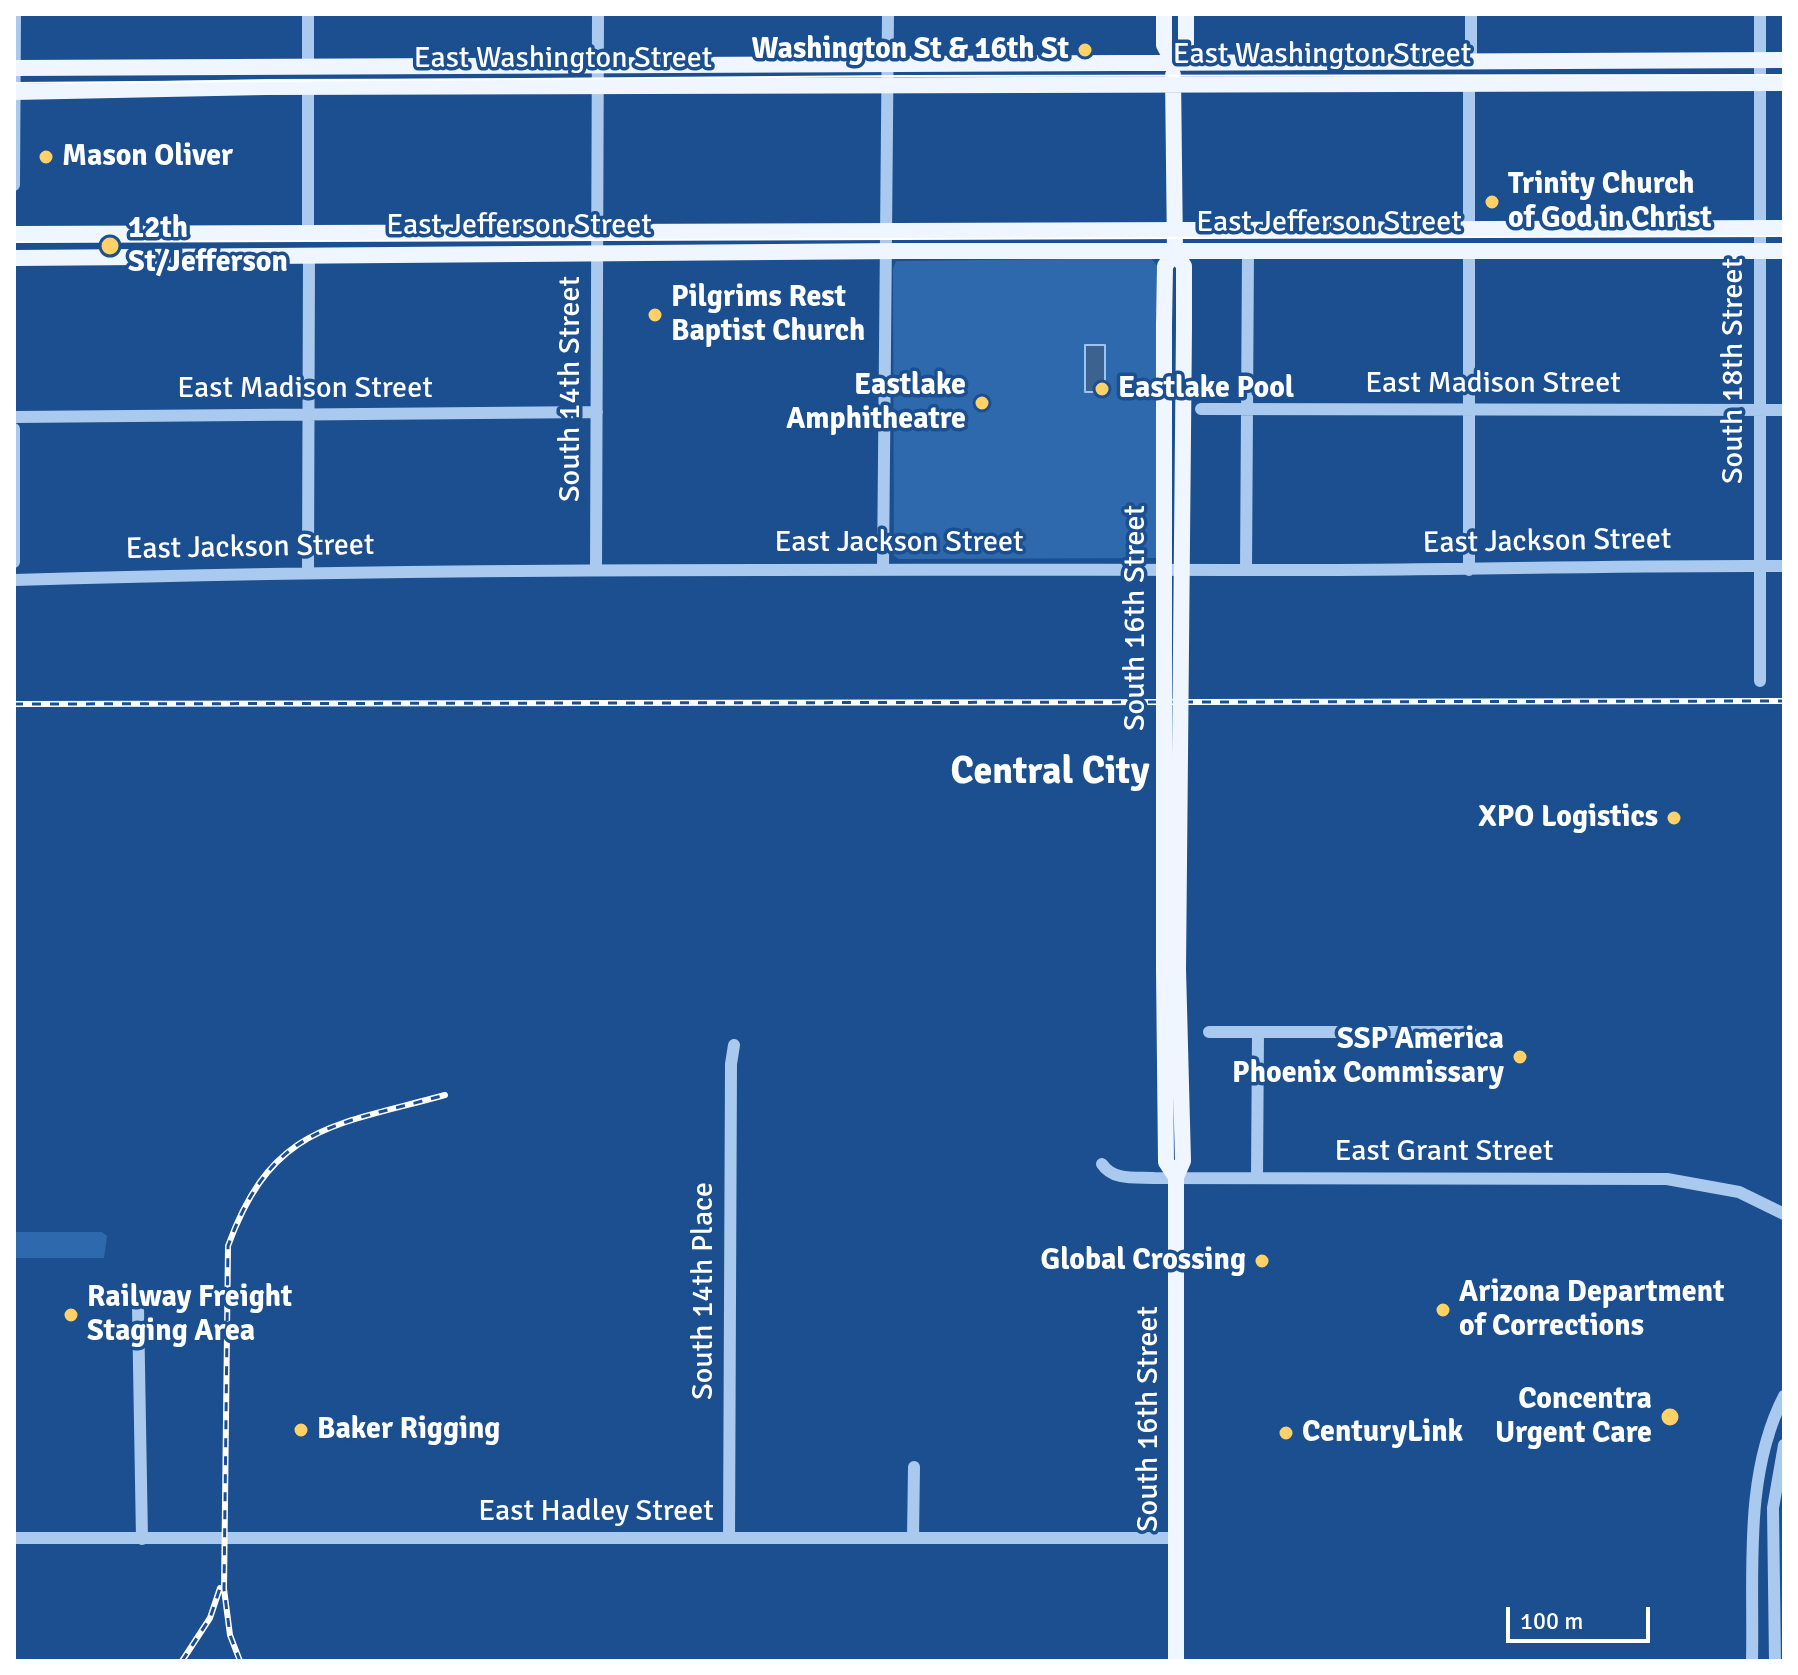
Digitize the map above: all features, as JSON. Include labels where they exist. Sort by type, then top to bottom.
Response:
[{"type":"main road","points":[[1164,14],[1164,45],[1173,62],[1186,45],[1186,14]]},
{"type":"main road","name":"East Washington Street","points":[[14,68],[1784,60]]},
{"type":"main road","points":[[1323,61],[1423,83]]},
{"type":"main road","name":"South 16th Street","points":[[1173,62],[1175,252],[1184,266],[1166,1162],[1176,1177],[1176,1661]]},
{"type":"main road","name":"East Washington Street","points":[[768,65],[861,85]]},
{"type":"main road","name":"East Washington Street","points":[[142,66],[266,87]]},
{"type":"main road","name":"East Washington Street","points":[[14,92],[266,87],[1784,83]]},
{"type":"main road","name":"East Jefferson Street","points":[[14,234],[1784,228]]},
{"type":"main road","name":"East Jefferson Street","points":[[1513,229],[1633,250]]},
{"type":"main road","name":"East Jefferson Street","points":[[911,231],[1024,252]]},
{"type":"main road","points":[[356,233],[458,255]]},
{"type":"main road","name":"East Jefferson Street","points":[[14,258],[885,251],[1784,251]]},
{"type":"main road","name":"South 16th Street","points":[[1171,969],[1164,325],[1165,266],[1175,252]]},
{"type":"street","points":[[14,185],[15,14]]},
{"type":"street","points":[[308,14],[308,67]]},
{"type":"street","name":"South 14th Street","points":[[596,568],[598,14]]},
{"type":"street","points":[[883,569],[888,14]]},
{"type":"street","points":[[1471,14],[1471,61]]},
{"type":"street","name":"South 18th Street","points":[[1760,14],[1760,681]]},
{"type":"street","points":[[1469,83],[1469,228]]},
{"type":"street","points":[[308,88],[308,233]]},
{"type":"street","points":[[1246,570],[1248,251]]},
{"type":"street","points":[[1469,251],[1469,570]]},
{"type":"street","points":[[308,571],[309,255]]},
{"type":"street","name":"East Madison Street","points":[[1201,409],[1784,410]]},
{"type":"street","name":"East Madison Street","points":[[14,417],[597,412]]},
{"type":"street","points":[[14,429],[14,562]]},
{"type":"street","name":"East Jackson Street","points":[[14,580],[308,571],[596,568],[1469,570],[1784,566]]},
{"type":"street","points":[[1209,1032],[1471,1032]]},
{"type":"street","points":[[1257,1176],[1258,1032]]},
{"type":"street","name":"South 14th Place","points":[[729,1538],[731,1064],[734,1045]]},
{"type":"street","name":"East Grant Street","points":[[1102,1164],[1107,1172],[1120,1176],[1667,1179],[1739,1192],[1784,1214]]},
{"type":"street","points":[[138,1308],[142,1539]]},
{"type":"street","points":[[1752,1661],[1758,1480],[1766,1443],[1784,1396]]},
{"type":"street","points":[[1775,1661],[1773,1508],[1784,1445]]},
{"type":"street","points":[[913,1538],[914,1467]]},
{"type":"street","name":"East Hadley Street","points":[[14,1538],[1177,1538]]},
{"type":"shaded area","points":[[1151,258],[1159,268],[1157,558],[899,559],[894,556],[893,269],[896,261]]},
{"type":"shaded area","points":[[1085,345],[1105,345],[1105,392],[1085,392]]},
{"type":"shaded area","points":[[16,1232],[102,1232],[107,1236],[104,1258],[14,1258]]},
{"type":"tram line","points":[[14,83],[903,76],[1784,75]]},
{"type":"tram line","points":[[14,242],[1784,236]]},
{"type":"railway","points":[[14,704],[1784,701]]},
{"type":"railway","points":[[240,1661],[230,1635],[224,1589],[228,1246],[245,1206],[265,1176],[286,1153],[339,1124],[445,1095]]},
{"type":"railway","points":[[182,1661],[210,1618],[220,1588]]},
{"type":"place","name":"Washington St & 16th St","points":[[1085,50]]},
{"type":"place","name":"Mason Oliver","points":[[46,157]]},
{"type":"place","name":"Trinity Church of God in Christ","points":[[1492,202]]},
{"type":"place","name":"12th St/Jefferson","points":[[110,246]]},
{"type":"place","name":"Pilgrims Rest Baptist Church","points":[[655,315]]},
{"type":"place","name":"Eastlake Pool","points":[[1102,389]]},
{"type":"place","name":"Eastlake Amphitheatre","points":[[982,403]]},
{"type":"place","name":"XPO Logistics","points":[[1674,818]]},
{"type":"place","name":"SSP America Phoenix Commissary","points":[[1520,1057]]},
{"type":"place","name":"Global Crossing","points":[[1262,1261]]},
{"type":"place","name":"Arizona Department of Corrections","points":[[1443,1310]]},
{"type":"place","name":"Railway Freight Staging Area","points":[[71,1315]]},
{"type":"place","name":"Concentra Urgent Care","points":[[1670,1417]]},
{"type":"place","name":"Baker Rigging","points":[[301,1430]]},
{"type":"place","name":"CenturyLink","points":[[1286,1433]]},
{"type":"district","name":"Central City","points":[[1050,773]]}]
